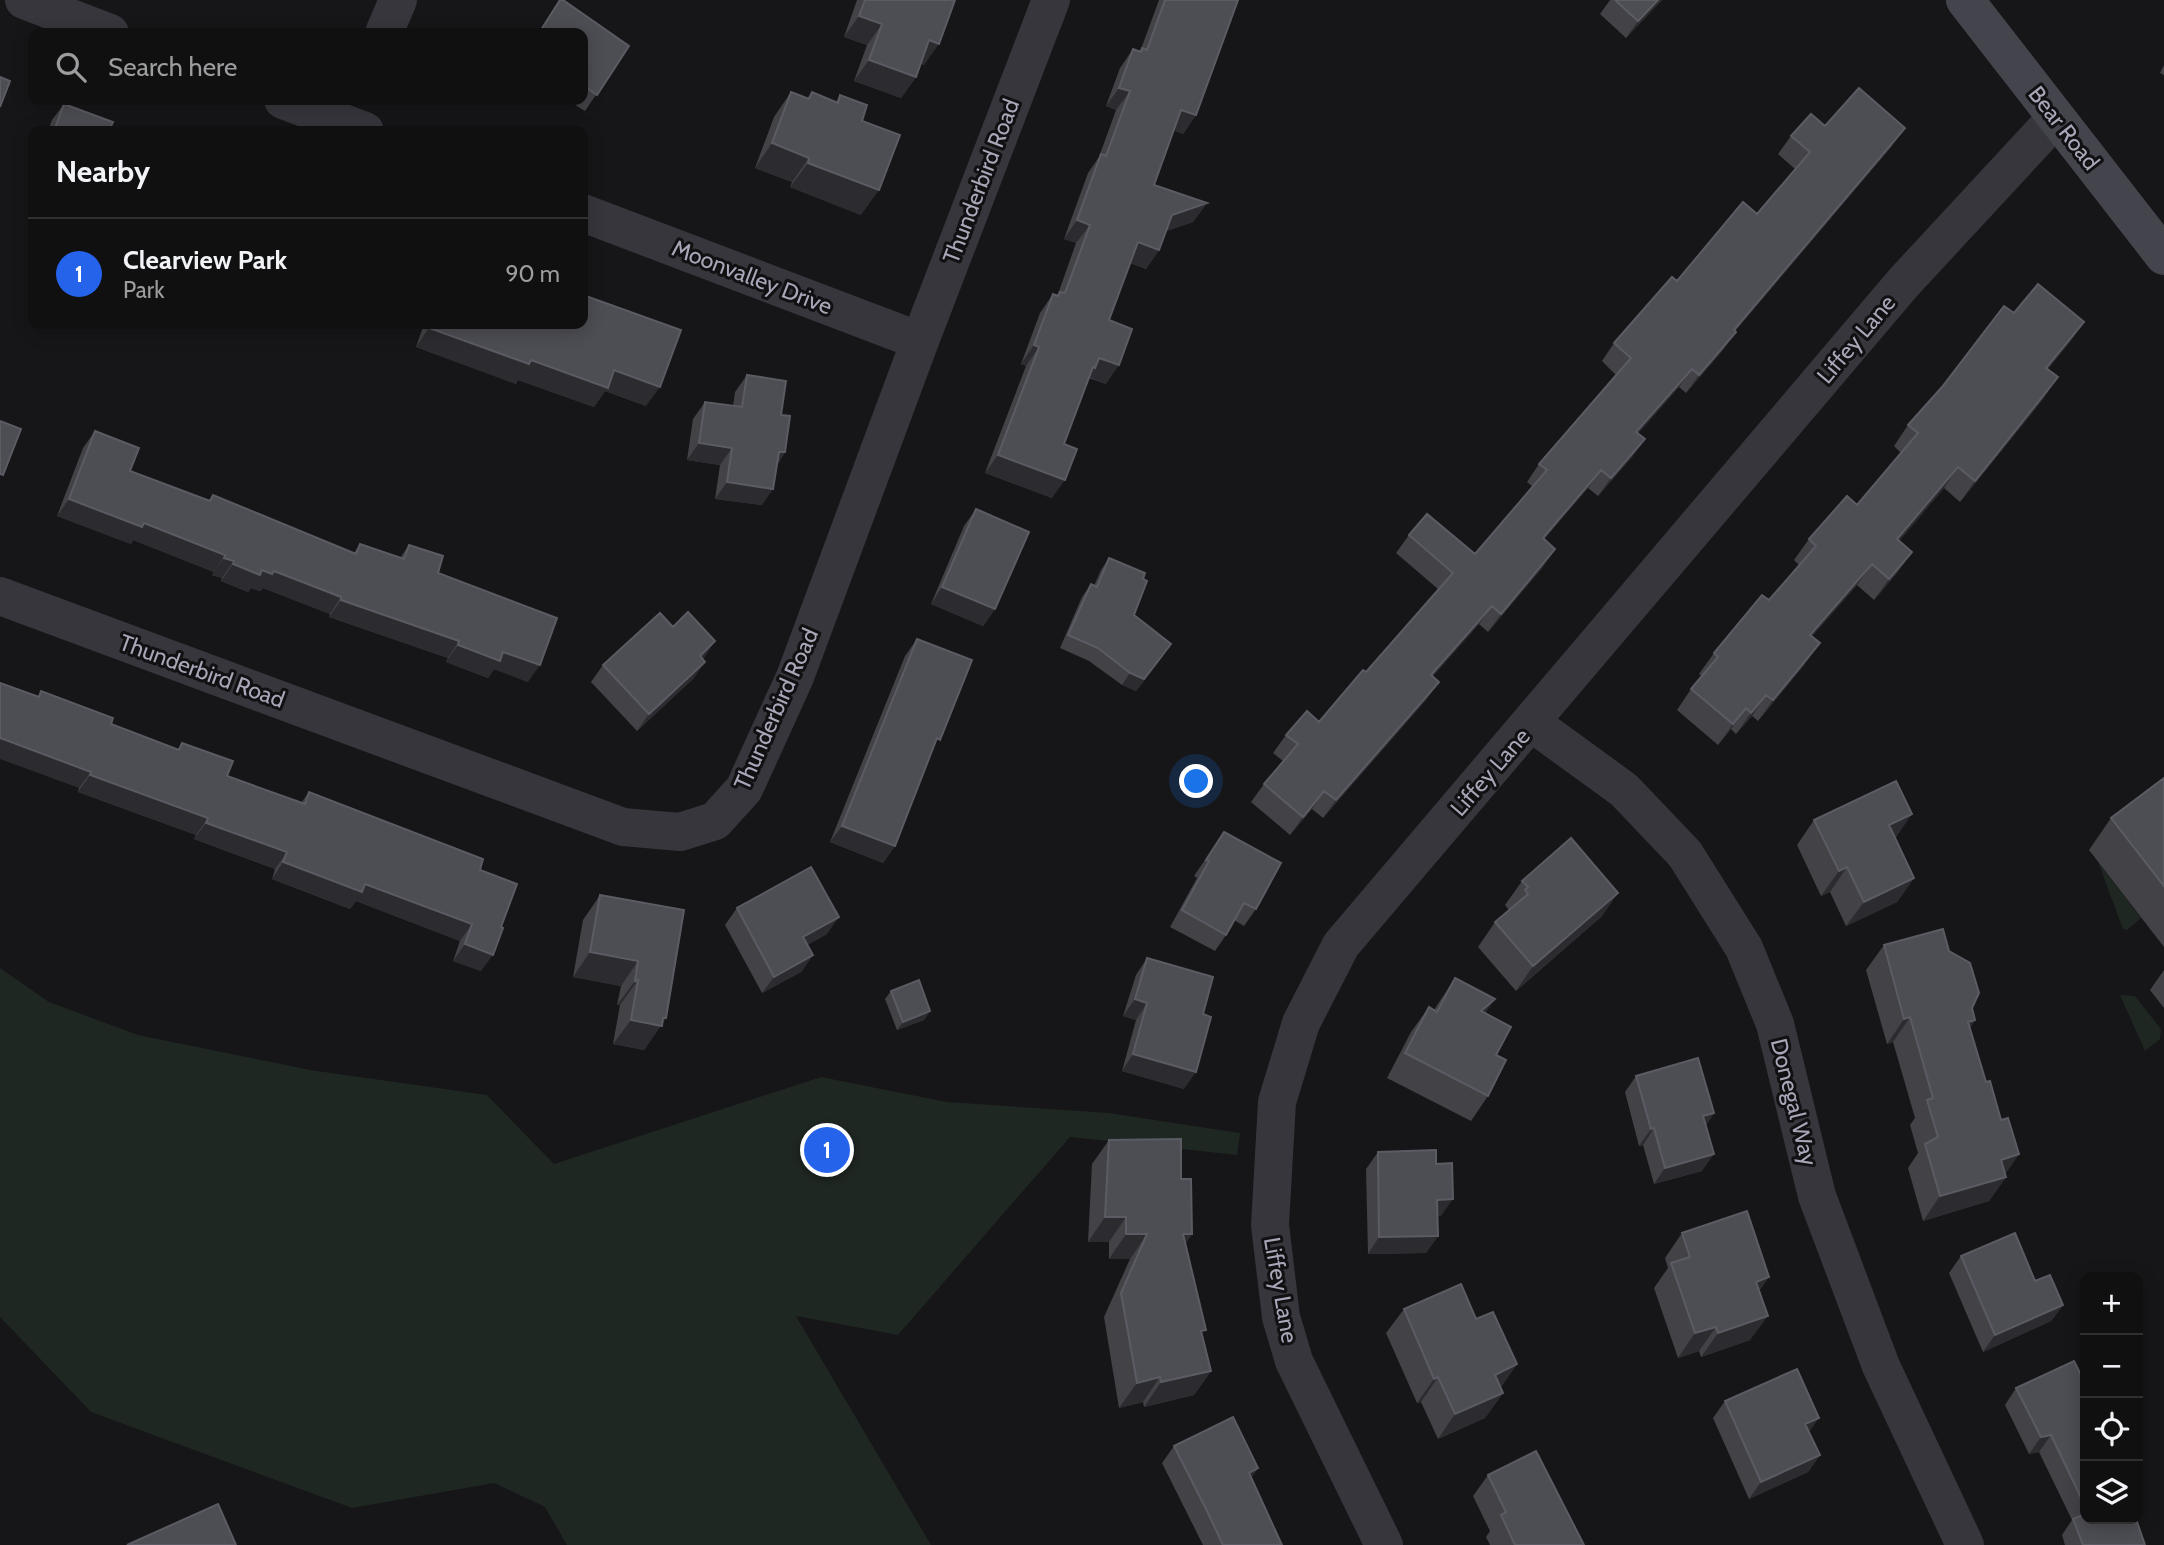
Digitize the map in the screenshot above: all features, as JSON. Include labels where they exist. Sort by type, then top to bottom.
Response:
[{"type":"street","points":[[24,0],[97,28]]},
{"type":"street","points":[[386,28],[398,0]]},
{"type":"street","name":"Thunderbird Road","points":[[0,596],[623,827],[680,832],[715,821],[744,789],[795,677],[1051,0]]},
{"type":"street","name":"Bear Road","points":[[1965,0],[2164,256]]},
{"type":"street","points":[[303,105],[356,118]]},
{"type":"street","name":"Liffey Lane","points":[[1384,1545],[1294,1361],[1281,1317],[1270,1225],[1277,1101],[1301,1023],[1341,945],[1904,282],[2056,118]]},
{"type":"street","name":"Moonvalley Drive","points":[[588,215],[920,341]]},
{"type":"street","name":"Donegal Way","points":[[1532,723],[1624,790],[1685,854],[1744,948],[1775,1024],[1817,1196],[1881,1366],[1965,1545]]},
{"type":"shaded area","points":[[2098,862],[2141,918],[2127,930],[2123,929]]},
{"type":"shaded area","points":[[0,968],[49,1002],[138,1035],[310,1070],[487,1095],[554,1164],[821,1077],[947,1102],[1109,1113],[1240,1133],[1237,1155],[1070,1137],[898,1335],[796,1316],[931,1545],[567,1545],[545,1507],[494,1483],[352,1508],[91,1412],[0,1317]]},
{"type":"shaded area","points":[[2120,995],[2135,996],[2161,1029],[2160,1039],[2145,1051]]},
{"type":"building","points":[[560,0],[563,0],[629,46],[597,95],[588,89],[588,28],[542,28]]},
{"type":"building","points":[[865,0],[955,0],[939,44],[929,40],[916,77],[869,60],[882,24],[859,16]]},
{"type":"building","points":[[1165,0],[1238,0],[1196,115],[1181,110],[1154,185],[1207,203],[1172,215],[1159,250],[1138,242],[1109,320],[1132,329],[1119,365],[1099,358],[1095,368],[1093,367],[1064,444],[1077,449],[1065,480],[998,455],[1039,347],[1034,345],[1053,294],[1058,296],[1060,292],[1065,293],[1090,225],[1077,220],[1101,154],[1106,156],[1130,91],[1119,88],[1133,49],[1141,52],[1142,48],[1147,50]]},
{"type":"building","points":[[1615,0],[1658,0],[1638,21]]},
{"type":"building","points":[[0,77],[10,81],[0,107]]},
{"type":"building","points":[[1859,88],[1905,128],[1699,375],[1692,369],[1636,432],[1645,439],[1611,478],[1601,470],[1543,538],[1555,549],[1501,614],[1492,606],[1431,675],[1439,682],[1336,800],[1324,791],[1303,817],[1264,784],[1298,744],[1286,735],[1307,711],[1319,722],[1453,573],[1409,535],[1427,514],[1475,554],[1547,470],[1539,464],[1631,358],[1614,343],[1672,277],[1677,281],[1743,202],[1757,214],[1810,152],[1791,136],[1811,114],[1825,126]]},
{"type":"building","points":[[791,92],[809,99],[812,92],[838,103],[840,95],[867,105],[862,121],[900,135],[879,190],[808,163],[809,158],[772,143]]},
{"type":"building","points":[[64,105],[113,122],[111,126],[56,126]]},
{"type":"building","points":[[2038,284],[2084,322],[2046,368],[2058,377],[1975,481],[1958,467],[1897,539],[1912,552],[1889,579],[1872,564],[1810,635],[1820,643],[1773,700],[1766,695],[1751,713],[1746,708],[1733,724],[1691,689],[1718,657],[1714,653],[1762,595],[1769,600],[1816,546],[1809,539],[1847,496],[1857,505],[1918,433],[1908,425],[1942,387],[2004,306],[2014,313]]},
{"type":"building","points":[[588,297],[681,330],[660,387],[614,370],[608,388],[531,360],[529,364],[432,329],[588,329]]},
{"type":"building","points":[[747,375],[786,381],[781,415],[790,416],[785,452],[779,452],[773,489],[727,482],[732,448],[699,443],[705,402],[742,407]]},
{"type":"building","points":[[0,421],[21,429],[3,475],[0,474]]},
{"type":"building","points":[[95,431],[139,448],[130,471],[210,501],[213,495],[356,554],[360,544],[404,559],[409,545],[443,556],[438,573],[557,618],[540,665],[503,652],[500,661],[458,645],[459,641],[341,600],[341,597],[274,571],[272,574],[262,570],[260,575],[233,564],[234,561],[224,558],[225,555],[144,523],[142,527],[69,499]]},
{"type":"building","points":[[976,509],[1029,532],[995,609],[942,587]]},
{"type":"building","points":[[1109,558],[1145,573],[1143,579],[1147,581],[1134,615],[1171,644],[1144,679],[1130,673],[1098,648],[1068,635],[1091,584],[1097,587]]},
{"type":"building","points":[[688,612],[715,641],[700,656],[705,662],[649,714],[603,665],[660,613],[673,627]]},
{"type":"building","points":[[917,639],[972,660],[940,740],[937,738],[895,846],[842,826]]},
{"type":"building","points":[[0,683],[39,697],[41,691],[113,718],[111,724],[179,750],[182,743],[233,761],[227,776],[305,804],[309,792],[483,859],[480,870],[517,884],[493,955],[465,944],[472,924],[365,884],[362,892],[283,862],[287,852],[206,823],[208,818],[90,775],[91,772],[0,738]]},
{"type":"building","points":[[2164,778],[2164,886],[2111,818]]},
{"type":"building","points":[[1896,781],[1912,814],[1889,825],[1914,878],[1864,902],[1847,867],[1839,871],[1814,820]]},
{"type":"building","points":[[1224,832],[1281,863],[1256,909],[1244,903],[1226,935],[1182,910],[1209,861],[1206,860]]},
{"type":"building","points":[[1571,838],[1618,893],[1533,966],[1495,922],[1528,894],[1525,890],[1528,887],[1522,881]]},
{"type":"building","points":[[811,867],[839,917],[803,937],[813,955],[774,977],[737,908]]},
{"type":"building","points":[[600,895],[684,910],[666,1018],[663,1018],[662,1026],[631,1020],[638,980],[635,981],[638,961],[590,952]]},
{"type":"building","points":[[1943,929],[1949,951],[1970,963],[1979,993],[1972,1008],[1975,1020],[1968,1022],[1986,1082],[1990,1081],[2001,1120],[2008,1118],[2019,1154],[2001,1160],[2006,1177],[1940,1196],[1925,1144],[1938,1137],[1927,1100],[1933,1098],[1910,1017],[1904,1019],[1884,945]]},
{"type":"building","points":[[1147,958],[1213,977],[1203,1014],[1211,1017],[1196,1072],[1133,1054],[1147,1003],[1135,999]]},
{"type":"building","points":[[1455,978],[1495,999],[1481,1011],[1511,1027],[1496,1055],[1506,1060],[1488,1096],[1405,1053],[1429,1007],[1437,1012]]},
{"type":"building","points":[[919,980],[930,1011],[903,1022],[891,991]]},
{"type":"building","points":[[1698,1058],[1714,1113],[1703,1116],[1714,1154],[1665,1168],[1636,1076]]},
{"type":"building","points":[[1181,1139],[1181,1179],[1191,1179],[1192,1234],[1183,1234],[1206,1330],[1201,1331],[1211,1371],[1161,1382],[1160,1377],[1137,1383],[1121,1293],[1147,1234],[1126,1234],[1126,1217],[1105,1217],[1109,1140]]},
{"type":"building","points":[[1436,1150],[1436,1164],[1452,1163],[1453,1199],[1437,1200],[1438,1236],[1379,1237],[1378,1152]]},
{"type":"building","points":[[1747,1211],[1769,1277],[1756,1282],[1768,1316],[1718,1333],[1716,1327],[1695,1333],[1671,1263],[1690,1257],[1682,1233]]},
{"type":"building","points":[[2015,1233],[2035,1281],[2050,1275],[2063,1305],[1995,1335],[1961,1256]]},
{"type":"building","points":[[1461,1284],[1476,1319],[1493,1312],[1517,1364],[1495,1375],[1503,1393],[1455,1414],[1438,1377],[1434,1379],[1404,1309]]},
{"type":"building","points":[[2074,1361],[2080,1373],[2080,1496],[2051,1435],[2041,1437],[2016,1388]]},
{"type":"building","points":[[1797,1369],[1819,1418],[1805,1424],[1820,1455],[1761,1482],[1725,1401]]},
{"type":"building","points":[[1233,1417],[1258,1468],[1249,1473],[1282,1545],[1223,1545],[1174,1446]]},
{"type":"building","points":[[1536,1451],[1584,1545],[1515,1545],[1501,1515],[1506,1512],[1488,1475]]},
{"type":"building","points":[[218,1504],[236,1545],[127,1545]]},
{"type":"building","points":[[2080,1516],[2080,1524],[2138,1524],[2145,1545],[2083,1545],[2073,1519]]},
{"type":"place","name":"Clearview Park","points":[[827,1150]]}]
